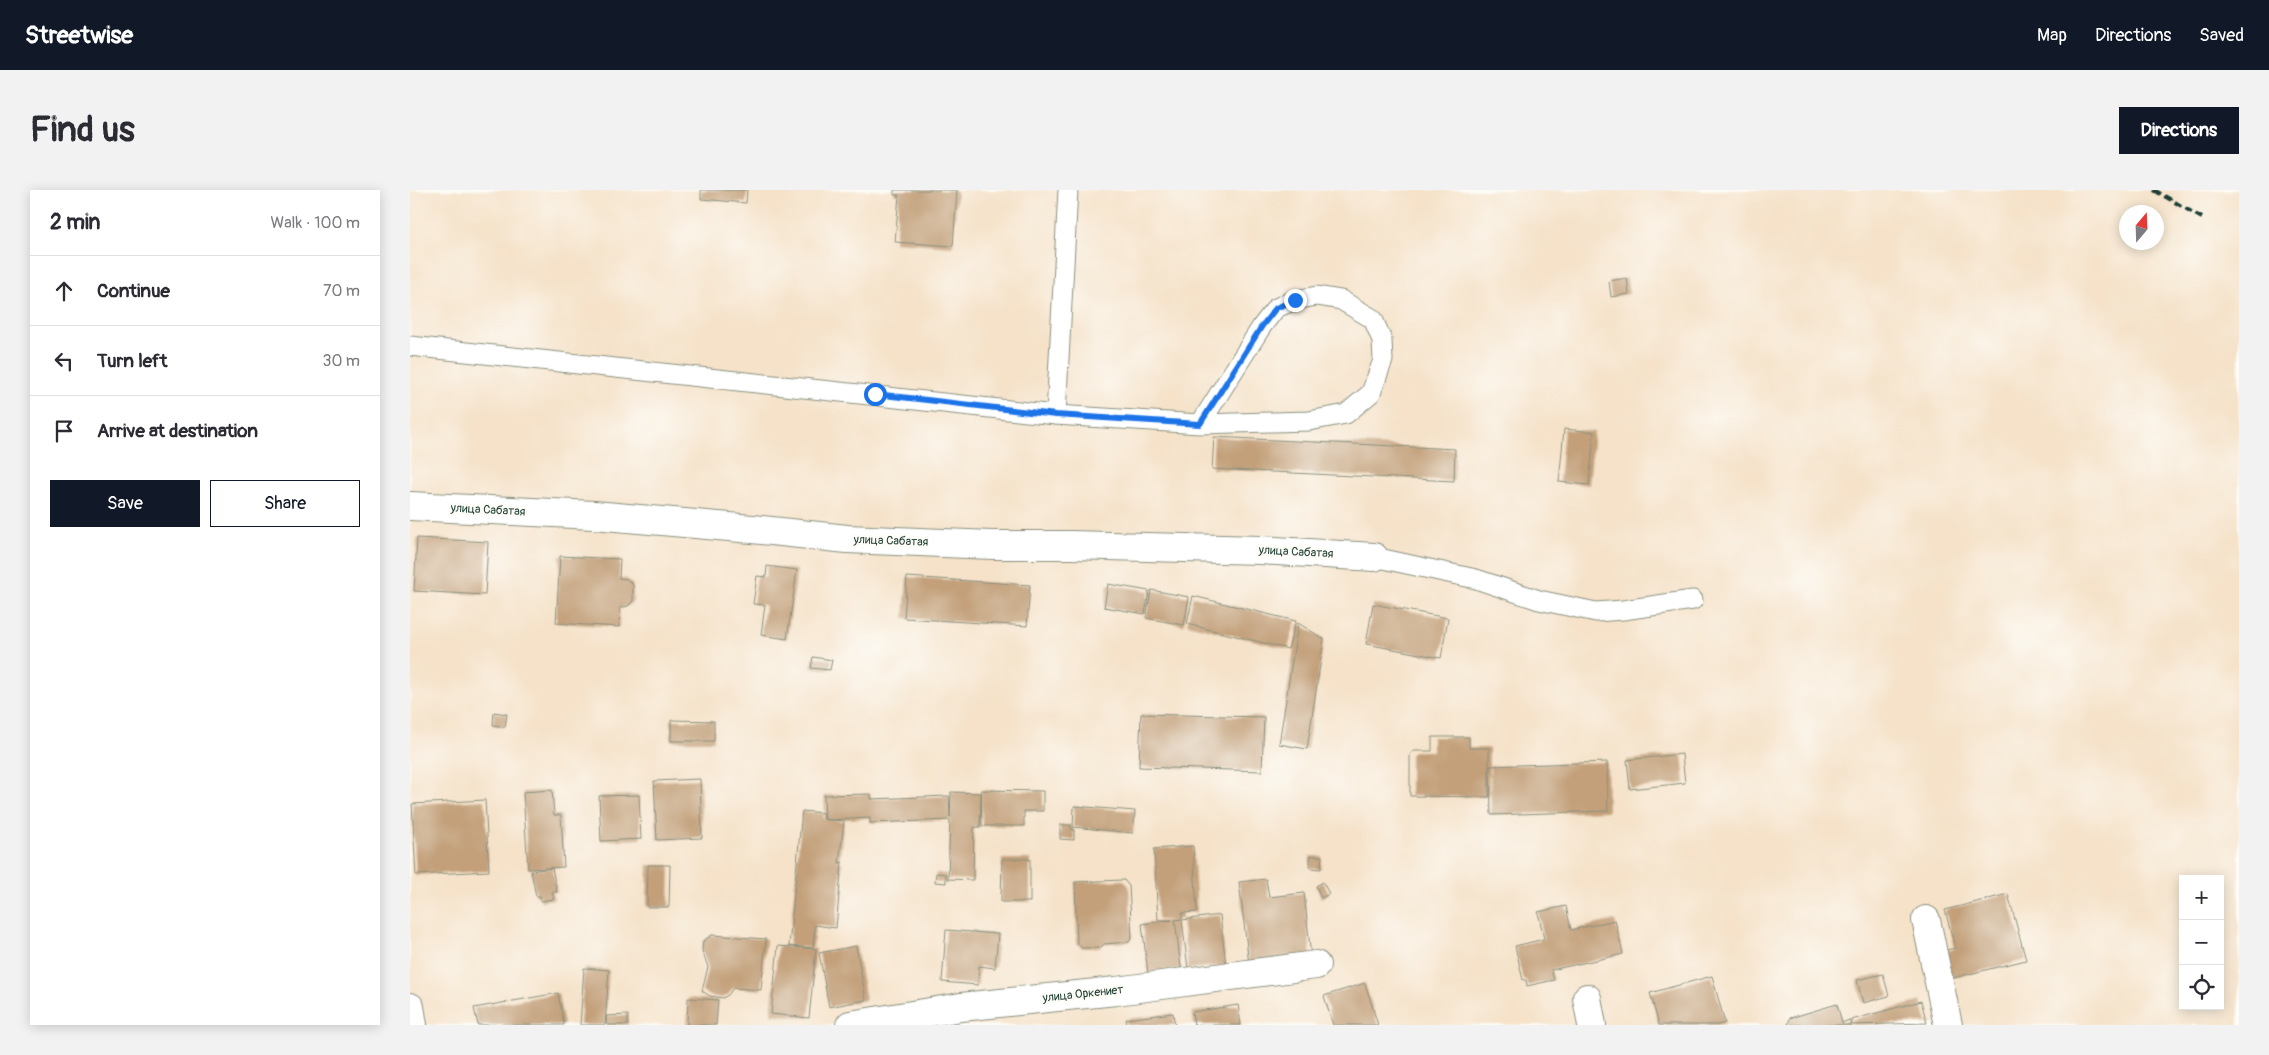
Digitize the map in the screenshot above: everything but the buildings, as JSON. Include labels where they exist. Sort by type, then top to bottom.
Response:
[{"type":"street","name":"улица Сабатая","points":[[410,506],[594,515],[752,529],[847,540],[1260,550],[1374,557]]},
{"type":"street","points":[[1926,920],[1948,1025]]},
{"type":"street","name":"улица Оркениет","points":[[850,1025],[962,1007],[1116,991],[1316,965]]},
{"type":"street","points":[[1587,998],[1592,1025]]},
{"type":"street","points":[[410,1007],[414,1025]]},
{"type":"lane","points":[[1056,415],[1068,190]]},
{"type":"lane","points":[[410,346],[1056,415],[1200,424],[1309,421],[1346,414],[1371,393],[1382,360],[1382,340],[1373,318],[1341,300],[1318,296],[1295,300],[1276,308],[1262,326],[1200,424]]},
{"type":"lane","points":[[1374,557],[1476,579],[1539,600],[1596,612],[1693,600]]},
{"type":"railway","points":[[2154,190],[2202,218]]},
{"type":"route","points":[[875,394],[1056,415],[1200,424],[1262,326],[1276,308],[1295,300]]}]
